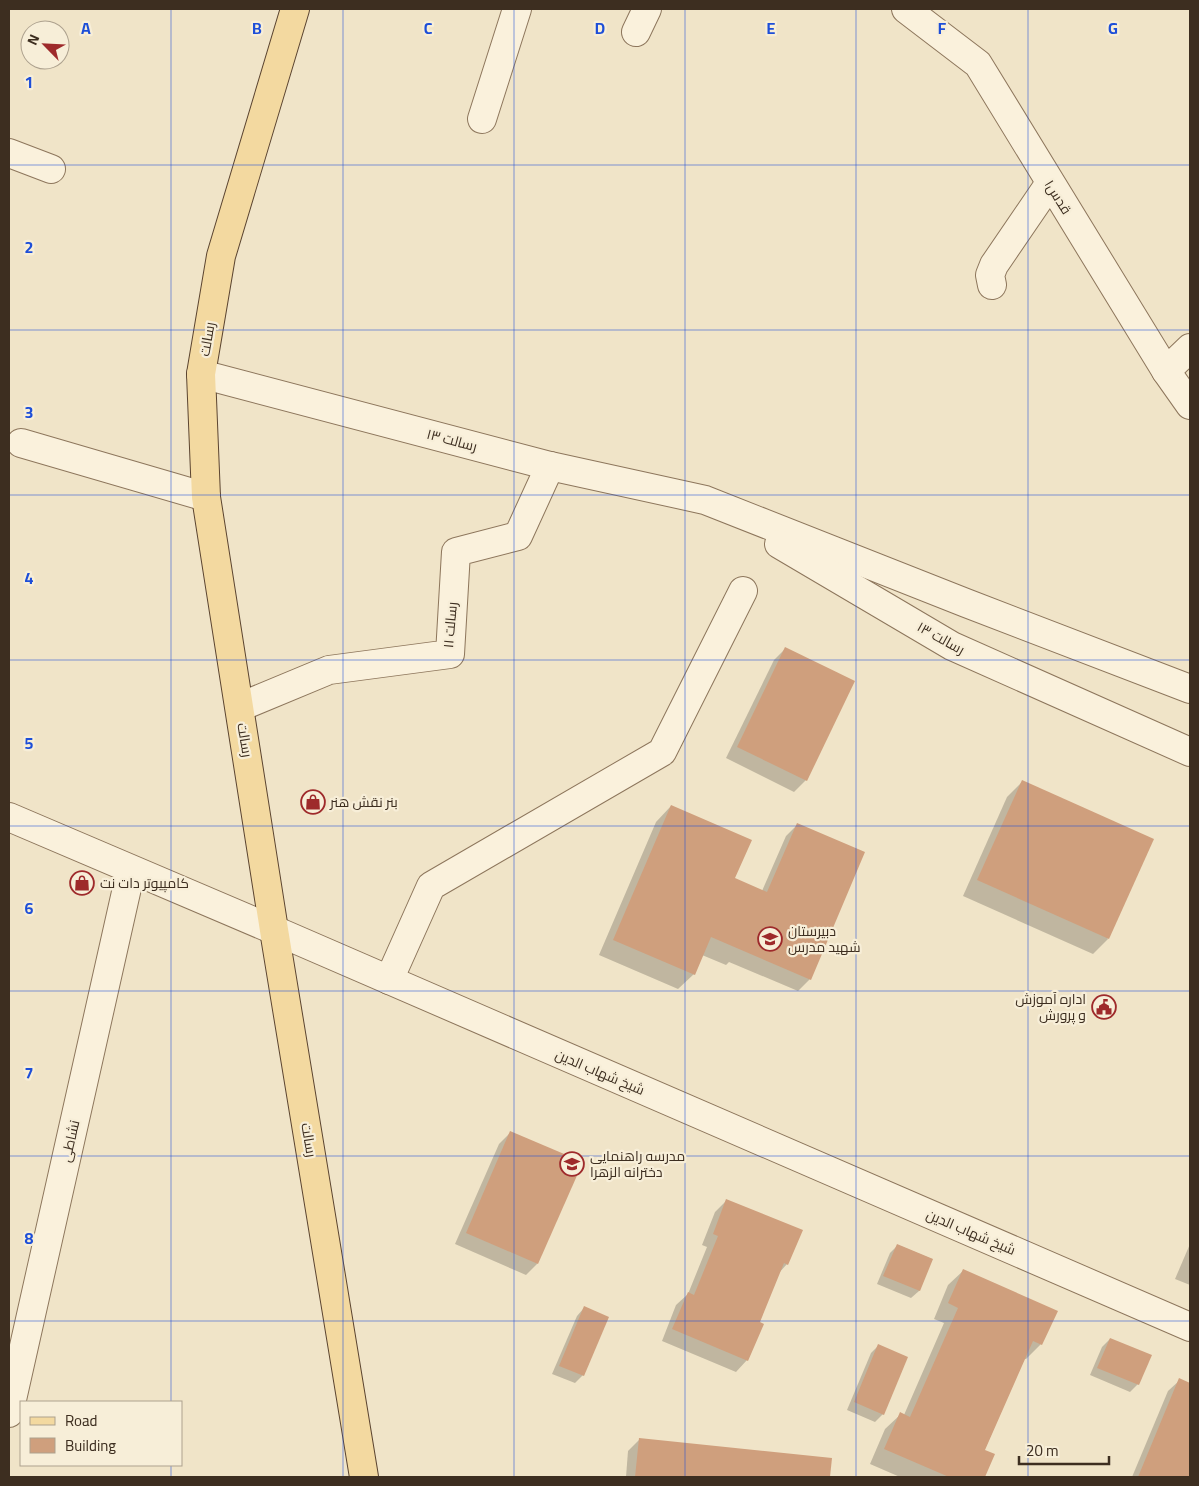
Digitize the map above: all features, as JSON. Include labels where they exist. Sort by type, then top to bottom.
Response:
[{"type":"main road","name":"رسالت","points":[[295,9],[221,256],[201,374],[206,497],[274,930],[364,1477]]},
{"type":"street","points":[[482,119],[517,9]]},
{"type":"street","name":"قدس۱","points":[[906,9],[978,64],[1166,371],[1190,405]]},
{"type":"street","points":[[9,153],[51,169]]},
{"type":"street","points":[[992,285],[990,275],[994,265],[1050,183]]},
{"type":"street","points":[[1166,371],[1190,348]]},
{"type":"street","name":"رسالت ۱۳","points":[[201,374],[550,466],[705,500],[1190,689]]},
{"type":"street","points":[[21,443],[206,497]]},
{"type":"street","name":"رسالت ۱۱","points":[[240,706],[329,670],[450,654],[456,552],[518,536],[550,466]]},
{"type":"street","name":"رسالت ۱۳","points":[[705,500],[952,646],[1190,752]]},
{"type":"street","points":[[389,980],[431,886],[662,752],[743,591]]},
{"type":"street","name":"شیخ شهاب الدین","points":[[9,818],[274,930],[1190,1327]]},
{"type":"street","name":"نشاطی","points":[[9,1413],[131,870]]},
{"type":"building","points":[[785,647],[855,681],[807,781],[737,747]]},
{"type":"building","points":[[1022,780],[1154,839],[1109,939],[977,880]]},
{"type":"building","points":[[671,805],[752,840],[735,878],[767,892],[797,823],[865,852],[811,980],[711,937],[695,975],[613,940]]},
{"type":"building","points":[[510,1131],[583,1162],[538,1264],[466,1233]]},
{"type":"building","points":[[726,1199],[803,1230],[788,1265],[784,1263],[760,1322],[764,1324],[748,1361],[672,1329],[688,1292],[694,1295],[718,1236],[713,1234]]},
{"type":"building","points":[[897,1244],[933,1259],[920,1291],[883,1276]]},
{"type":"building","points":[[963,1269],[1058,1311],[1042,1345],[1033,1341],[985,1450],[995,1454],[985,1477],[949,1477],[884,1449],[900,1412],[910,1417],[958,1308],[948,1303]]},
{"type":"building","points":[[584,1306],[609,1317],[584,1376],[559,1366]]},
{"type":"building","points":[[1110,1338],[1152,1355],[1139,1385],[1097,1368]]},
{"type":"building","points":[[878,1344],[908,1357],[884,1415],[854,1402]]},
{"type":"building","points":[[1179,1378],[1190,1383],[1190,1477],[1138,1477]]},
{"type":"building","points":[[639,1438],[832,1458],[830,1477],[635,1477]]},
{"type":"place","name":"بنر نقش هنر","points":[[313,802]]},
{"type":"place","name":"کامپیوتر دات نت","points":[[82,883]]},
{"type":"place","name":"دبیرستان شهید مدرس","points":[[770,939]]},
{"type":"place","name":"اداره آموزش و پرورش","points":[[1104,1007]]},
{"type":"place","name":"مدرسه راهنمایی دخترانه الزهرا","points":[[572,1164]]}]
